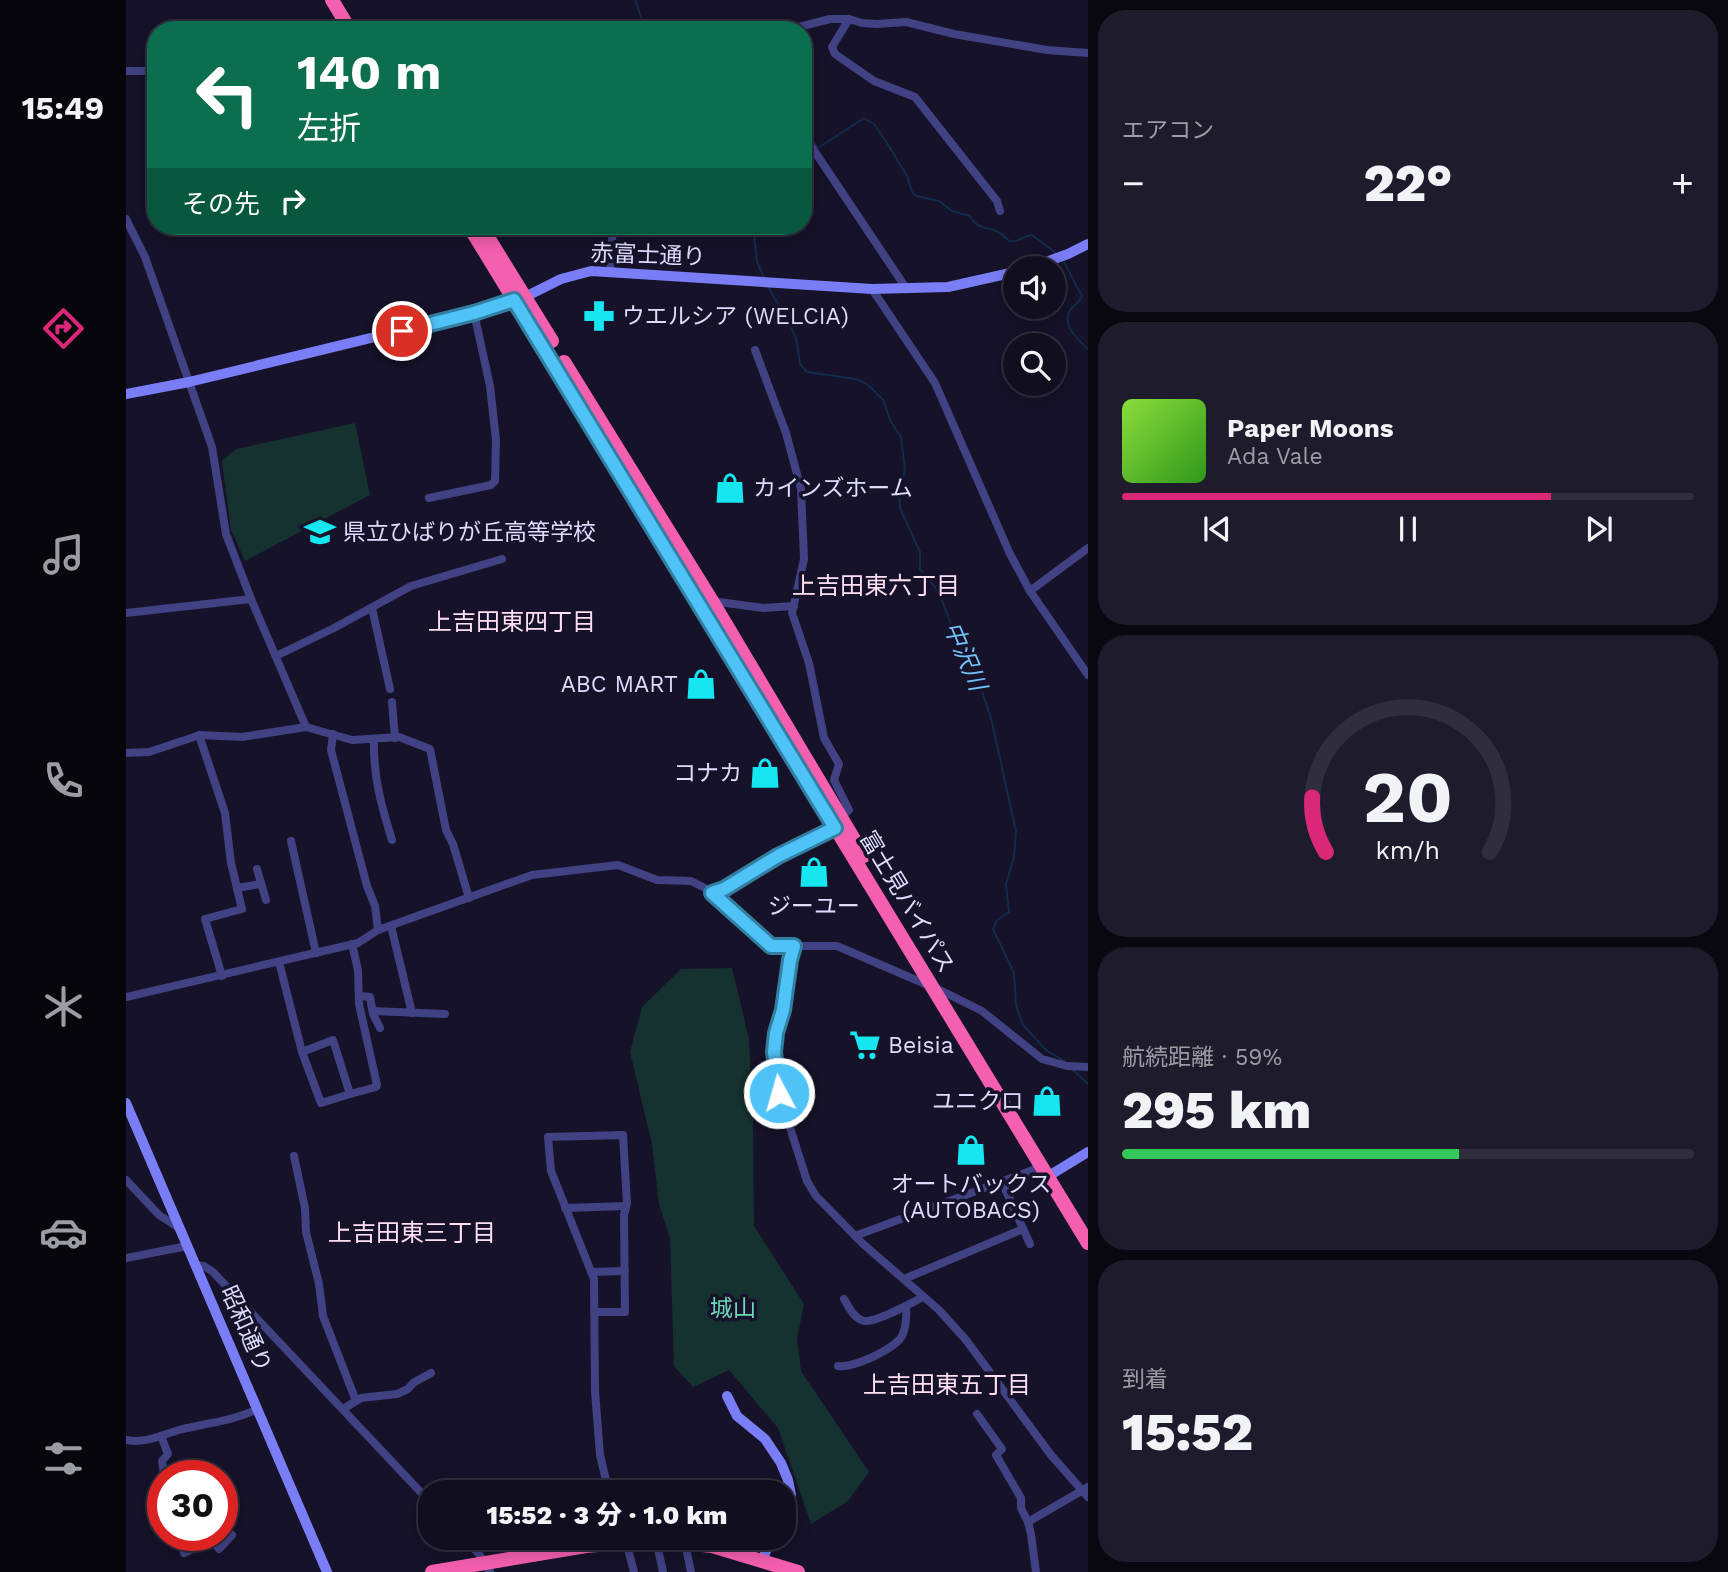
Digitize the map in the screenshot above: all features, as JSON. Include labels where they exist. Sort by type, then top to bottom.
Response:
[{"type":"highway","points":[[332,0],[345,21]]},
{"type":"highway","points":[[343,0],[356,21]]},
{"type":"highway","name":"富士見バイパス","points":[[475,235],[520,298],[712,601],[838,823]]},
{"type":"highway","name":"富士見バイパス","points":[[486,235],[520,298],[1048,1172],[1087,1243]]},
{"type":"highway","name":"富士見バイパス","points":[[1048,1172],[1087,1225]]},
{"type":"highway","points":[[432,1572],[487,1568],[573,1550]]},
{"type":"highway","points":[[726,1550],[798,1572]]},
{"type":"street","points":[[812,24],[830,19],[849,19],[870,24],[906,22],[954,34],[1047,50],[1087,53]]},
{"type":"street","points":[[849,19],[832,47],[835,54],[874,81],[915,97],[997,201],[1000,211]]},
{"type":"street","points":[[126,71],[147,71]]},
{"type":"street","points":[[812,147],[906,288]]},
{"type":"street","points":[[126,219],[145,257],[212,447],[226,534],[306,727]]},
{"type":"street","points":[[610,271],[612,235]]},
{"type":"street","points":[[1063,256],[1087,244]]},
{"type":"street","name":"赤富士通り","points":[[126,394],[189,382],[474,313],[520,298],[572,275],[591,271],[872,289],[948,287],[1003,275]]},
{"type":"street","points":[[872,289],[935,383],[1010,554],[1030,591],[1087,675]]},
{"type":"street","points":[[429,498],[491,485],[495,481],[496,440],[490,386],[474,313]]},
{"type":"street","points":[[712,893],[724,889],[838,823],[849,810],[834,780],[839,764],[824,738],[809,663],[794,619],[794,606],[804,559],[801,489],[786,433],[755,350]]},
{"type":"street","points":[[1030,591],[1087,548]]},
{"type":"street","points":[[276,656],[411,586],[502,559]]},
{"type":"street","points":[[126,613],[251,599]]},
{"type":"street","points":[[712,601],[763,608],[794,606]]},
{"type":"street","points":[[372,608],[390,689]]},
{"type":"street","points":[[392,702],[395,738]]},
{"type":"street","points":[[126,753],[149,752],[199,735],[242,737],[306,727],[352,740],[395,738],[413,741],[430,749],[446,830],[453,844],[469,898]]},
{"type":"street","points":[[333,734],[331,750],[367,886],[375,906],[378,930]]},
{"type":"street","points":[[199,735],[225,813],[242,909],[205,919],[222,976]]},
{"type":"street","points":[[374,739],[373,765],[379,798],[392,840]]},
{"type":"street","points":[[292,841],[316,953]]},
{"type":"street","points":[[126,997],[352,944],[378,930],[532,875],[618,864],[657,880],[691,881],[712,893],[771,946],[837,946],[938,989],[982,1012],[1041,1059],[1067,1066],[1087,1067]]},
{"type":"street","points":[[257,869],[266,900]]},
{"type":"street","points":[[237,888],[260,884]]},
{"type":"street","points":[[391,926],[412,1013]]},
{"type":"street","points":[[279,962],[302,1052],[321,1103],[377,1085],[359,1004],[352,944]]},
{"type":"street","points":[[794,946],[774,1052],[779,1093],[807,1181],[816,1196],[855,1236],[939,1310],[966,1340],[1051,1455],[1086,1491],[1028,1522]]},
{"type":"street","points":[[360,996],[370,997],[380,1028]]},
{"type":"street","points":[[373,1011],[445,1014]]},
{"type":"street","points":[[302,1052],[333,1040],[350,1094]]},
{"type":"street","name":"昭和通り","points":[[126,1103],[327,1572]]},
{"type":"street","points":[[594,1312],[625,1312],[626,1206],[623,1135],[548,1138],[551,1171],[594,1279],[594,1312],[595,1391],[605,1480]]},
{"type":"street","points":[[855,1236],[1002,1182],[1048,1172],[1087,1152]]},
{"type":"street","points":[[294,1156],[323,1316],[356,1401]]},
{"type":"street","points":[[126,1180],[159,1215],[179,1228]]},
{"type":"street","points":[[1002,1182],[1030,1244]]},
{"type":"street","points":[[565,1208],[626,1206]]},
{"type":"street","points":[[904,1279],[1023,1229]]},
{"type":"street","points":[[126,1258],[187,1245]]},
{"type":"street","points":[[195,1265],[204,1266],[213,1272],[418,1489]]},
{"type":"street","points":[[591,1272],[625,1271]]},
{"type":"street","points":[[844,1300],[853,1314],[864,1321],[923,1297]]},
{"type":"street","points":[[838,1366],[847,1367],[864,1362],[900,1339],[904,1332],[906,1306]]},
{"type":"street","points":[[343,1409],[361,1398],[397,1394],[430,1373]]},
{"type":"street","points":[[727,1396],[737,1416],[765,1439],[788,1480]]},
{"type":"street","points":[[126,1440],[142,1441],[236,1419],[258,1409]]},
{"type":"street","points":[[977,1415],[1002,1449],[996,1455],[1021,1498],[1036,1572]]},
{"type":"street","points":[[161,1436],[168,1454],[164,1460]]},
{"type":"street","points":[[473,1550],[487,1568]]},
{"type":"street","points":[[629,1550],[634,1572]]},
{"type":"street","points":[[658,1550],[663,1572]]},
{"type":"street","points":[[686,1550],[691,1572]]},
{"type":"street","points":[[761,1560],[766,1550]]},
{"type":"street","points":[[184,1553],[188,1551]]},
{"type":"green space","points":[[355,423],[370,495],[245,561],[231,530],[222,461],[236,449]]},
{"type":"green space","name":"城山","points":[[732,968],[749,1039],[754,1226],[804,1304],[797,1339],[801,1371],[869,1472],[848,1501],[811,1524],[778,1428],[729,1370],[693,1387],[674,1366],[670,1238],[659,1204],[652,1144],[630,1052],[642,1007],[681,969]]},
{"type":"waterway","name":"中沢川","points":[[635,0],[643,21]]},
{"type":"waterway","name":"中沢川","points":[[812,140],[818,148],[864,118],[874,124],[887,143],[916,196],[939,201],[952,211],[970,216],[979,226],[996,231],[1010,241],[1032,235],[1056,253]]},
{"type":"waterway","name":"中沢川","points":[[754,235],[757,262],[764,277]]},
{"type":"waterway","name":"中沢川","points":[[1066,266],[1082,296],[1068,315],[1069,326],[1088,349]]},
{"type":"waterway","name":"中沢川","points":[[767,285],[791,326],[797,342],[800,364],[807,372],[856,379],[867,384],[883,400],[891,422],[901,437],[905,470],[899,491],[900,508],[920,552],[920,569],[939,592],[954,632],[965,642],[991,718],[1016,831],[1014,857],[1006,884],[1009,912],[997,920],[993,929],[1014,973],[1016,1005],[1023,1025],[1046,1050],[1064,1061]]},
{"type":"waterway","name":"中沢川","points":[[1073,1070],[1088,1084]]},
{"type":"place","name":"ウエルシア (WELCIA)","points":[[599,316]]},
{"type":"place","name":"カインズホーム","points":[[730,488]]},
{"type":"place","name":"県立ひばりが丘高等学校","points":[[320,532]]},
{"type":"place","name":"ABC MART","points":[[701,684]]},
{"type":"place","name":"コナカ","points":[[765,773]]},
{"type":"place","name":"ジーユー","points":[[814,872]]},
{"type":"place","name":"Beisia","points":[[865,1045]]},
{"type":"place","name":"ユニクロ","points":[[1047,1101]]},
{"type":"place","name":"オートバックス (AUTOBACS)","points":[[971,1150]]},
{"type":"district","name":"上吉田東六丁目","points":[[876,586]]},
{"type":"district","name":"上吉田東四丁目","points":[[512,622]]},
{"type":"district","name":"上吉田東三丁目","points":[[412,1233]]},
{"type":"district","name":"上吉田東五丁目","points":[[947,1385]]},
{"type":"route","points":[[402,331],[514,300],[835,828],[712,893],[771,946],[794,946],[774,1052],[779,1093]]}]
